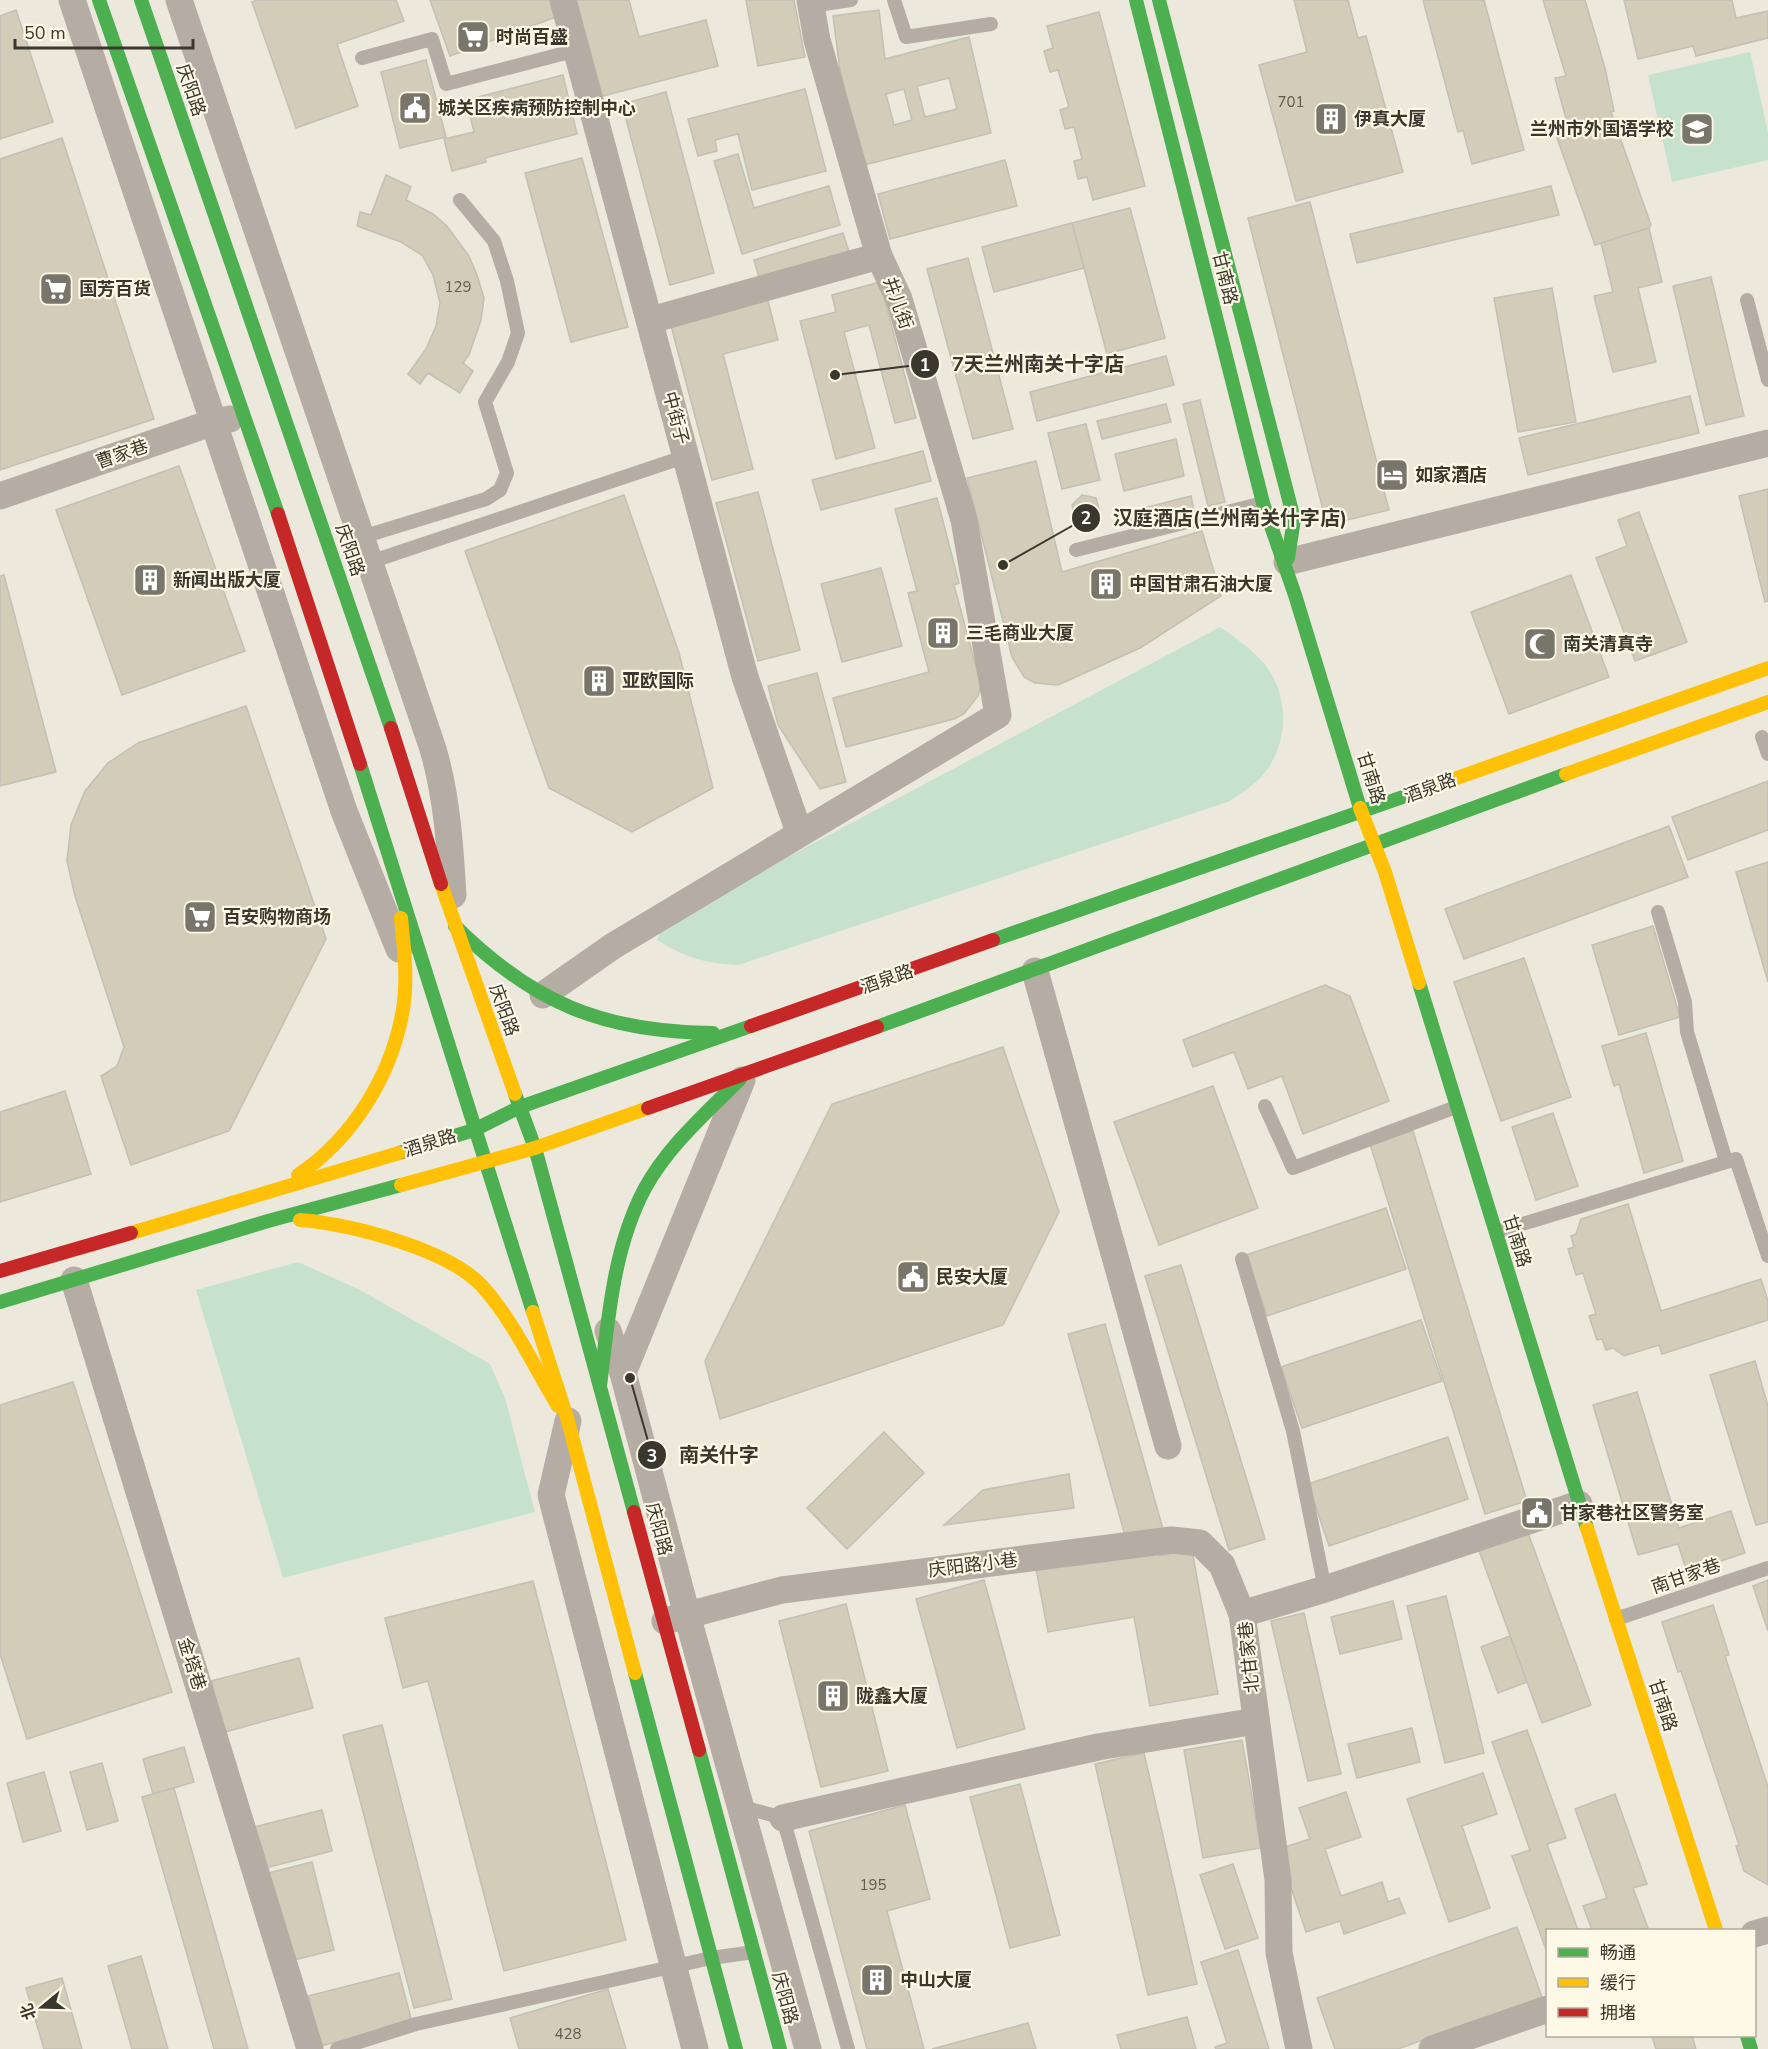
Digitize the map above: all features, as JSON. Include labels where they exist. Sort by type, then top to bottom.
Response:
[{"type":"main road","points":[[99,0],[246,417],[396,874],[474,1130],[487,1163],[568,1421],[736,2049]]},
{"type":"main road","name":"庆阳路","points":[[141,0],[368,656],[455,926],[535,1148],[611,1380]]},
{"type":"main road","name":"甘南路","points":[[1136,0],[1263,503],[1287,562],[1362,813],[1384,872],[1579,1504],[1716,1929]]},
{"type":"main road","name":"甘南路","points":[[1159,0],[1294,519],[1287,562]]},
{"type":"main road","name":"酒泉路","points":[[0,1271],[259,1196],[474,1130],[520,1107],[1362,813],[1768,668]]},
{"type":"main road","name":"酒泉路","points":[[0,1302],[268,1221],[487,1163],[535,1148],[1035,972],[1372,844],[1768,702]]},
{"type":"main road","points":[[259,1196],[310,1168],[337,1146],[356,1119],[394,1042],[403,1010],[406,968],[396,874]]},
{"type":"main road","points":[[455,926],[490,960],[518,981],[543,995],[594,1015],[668,1032],[736,1033]]},
{"type":"main road","points":[[607,1329],[621,1257],[637,1206],[658,1169],[745,1074]]},
{"type":"main road","points":[[268,1221],[311,1220],[375,1233],[426,1254],[481,1284],[568,1421]]},
{"type":"main road","name":"庆阳路","points":[[676,1618],[715,1806],[780,2049]]},
{"type":"street","points":[[72,0],[344,811],[406,968]]},
{"type":"street","points":[[179,0],[440,773],[450,842],[455,926]]},
{"type":"street","name":"中街子","points":[[563,0],[746,677],[799,832]]},
{"type":"street","name":"井儿街","points":[[799,832],[998,715],[964,520],[899,299],[879,256],[817,40],[810,3]]},
{"type":"street","points":[[651,320],[879,256]]},
{"type":"street","name":"曹家巷","points":[[0,496],[214,422],[246,417]]},
{"type":"street","points":[[1287,562],[1768,443]]},
{"type":"street","points":[[543,995],[613,946],[799,832]]},
{"type":"street","points":[[1035,972],[1168,1446]]},
{"type":"street","points":[[611,1380],[745,1074]]},
{"type":"street","name":"金塔巷","points":[[74,1280],[310,2049]]},
{"type":"street","points":[[607,1329],[611,1380],[676,1618],[742,1806],[808,2049]]},
{"type":"street","points":[[568,1421],[551,1495],[695,2049]]},
{"type":"street","name":"北甘家巷","points":[[1299,2049],[1279,1953],[1278,1880],[1242,1614],[1325,1589],[1579,1504]]},
{"type":"street","name":"庆阳路小巷","points":[[676,1618],[782,1590],[1171,1540],[1200,1543],[1222,1565],[1242,1614]]},
{"type":"street","points":[[783,1818],[1098,1748],[1256,1722]]},
{"type":"street","points":[[1432,2049],[1546,2010]]},
{"type":"lane","points":[[810,3],[851,0]]},
{"type":"lane","points":[[894,0],[906,37],[991,24]]},
{"type":"lane","points":[[362,58],[432,39],[446,84],[577,50]]},
{"type":"lane","points":[[362,537],[486,499],[500,490],[507,473],[485,402],[508,362],[518,333],[507,281],[494,241],[460,200]]},
{"type":"lane","points":[[1747,300],[1768,380]]},
{"type":"lane","points":[[370,562],[687,456]]},
{"type":"lane","points":[[1076,550],[1263,503]]},
{"type":"lane","points":[[1762,737],[1768,754]]},
{"type":"lane","points":[[1658,912],[1686,1002],[1687,1032],[1726,1161]]},
{"type":"lane","points":[[1265,1106],[1293,1168],[1456,1107]]},
{"type":"lane","points":[[1496,1232],[1736,1158],[1768,1256]]},
{"type":"lane","points":[[1242,1259],[1293,1431],[1325,1589]]},
{"type":"lane","name":"南甘家巷","points":[[1616,1619],[1768,1568]]},
{"type":"lane","points":[[715,1806],[742,1806],[783,1818],[848,2049]]},
{"type":"lane","points":[[337,2049],[416,2024],[711,1958],[754,1952]]},
{"type":"green space","points":[[1750,52],[1768,132],[1768,160],[1672,182],[1648,75]]},
{"type":"green space","points":[[1220,627],[1257,656],[1268,670],[1277,685],[1282,702],[1283,719],[1276,753],[1268,768],[1256,782],[1230,801],[738,965],[696,959],[657,940],[665,922]]},
{"type":"green space","points":[[298,1262],[360,1290],[490,1364],[505,1398],[535,1512],[283,1578],[196,1290]]},
{"type":"building","points":[[257,0],[396,0],[404,21],[337,44],[358,106],[296,128],[252,2]]},
{"type":"building","name":"时尚百盛","points":[[430,0],[550,0],[556,17],[450,56]]},
{"type":"building","points":[[573,0],[629,0],[639,37],[706,20],[718,66],[599,97]]},
{"type":"building","points":[[746,0],[794,0],[805,57],[758,66]]},
{"type":"building","name":"伊真大厦","points":[[1294,0],[1348,0],[1358,38],[1366,36],[1403,172],[1296,201],[1259,65],[1307,52]]},
{"type":"building","points":[[1423,0],[1484,0],[1524,150],[1472,164],[1463,130],[1458,132]]},
{"type":"building","points":[[1543,0],[1585,0],[1605,68],[1614,111],[1611,112],[1651,225],[1649,228],[1595,245],[1552,124],[1566,119],[1555,78],[1566,76]]},
{"type":"building","points":[[1624,0],[1732,0],[1736,18],[1768,11],[1768,38],[1696,56],[1693,46],[1638,59]]},
{"type":"building","points":[[16,10],[53,122],[0,139],[0,16]]},
{"type":"building","points":[[879,10],[885,59],[969,37],[991,133],[864,165],[840,70],[833,16]],"holes":[[[949,78],[957,109],[925,117],[917,86]],[[904,89],[912,120],[894,125],[886,94]]]},
{"type":"building","points":[[1099,12],[1145,186],[1093,200],[1087,177],[1078,179],[1074,161],[1082,159],[1074,127],[1065,129],[1060,110],[1069,107],[1058,70],[1050,72],[1044,51],[1053,48],[1047,26]]},
{"type":"building","points":[[426,60],[446,137],[400,148],[381,72]]},
{"type":"building","points":[[563,75],[577,134],[485,158],[486,162],[452,171],[444,139],[474,132],[466,100]]},
{"type":"building","points":[[805,89],[826,171],[752,190],[738,134],[715,140],[717,151],[698,156],[688,119]]},
{"type":"building","points":[[666,92],[714,273],[670,285],[622,104]]},
{"type":"building","name":"国芳百货","points":[[62,138],[154,419],[0,470],[0,159]]},
{"type":"building","points":[[738,154],[754,208],[829,186],[840,225],[742,254],[714,161]]},
{"type":"building","points":[[582,158],[628,327],[571,342],[525,173]]},
{"type":"building","points":[[1005,160],[1017,206],[890,239],[878,194]]},
{"type":"building","points":[[386,175],[411,187],[406,200],[433,214],[447,226],[469,256],[477,275],[484,298],[481,320],[469,355],[463,363],[473,371],[460,393],[428,373],[420,384],[408,374],[426,349],[436,326],[440,303],[433,275],[422,255],[401,242],[357,226],[360,212],[371,215]]},
{"type":"building","points":[[1551,186],[1559,215],[1357,263],[1350,234]]},
{"type":"building","points":[[1310,202],[1389,510],[1343,521],[1323,510],[1248,218]]},
{"type":"building","points":[[1130,208],[1165,338],[1107,354],[1072,223]]},
{"type":"building","points":[[1072,223],[1084,268],[994,292],[982,247]]},
{"type":"building","points":[[1649,228],[1662,282],[1638,288],[1656,362],[1613,372],[1594,296],[1613,292],[1601,243]]},
{"type":"building","points":[[843,233],[850,255],[760,281],[754,260]]},
{"type":"building","points":[[968,258],[1013,429],[973,439],[927,269]]},
{"type":"building","points":[[1711,277],[1744,416],[1706,425],[1673,286]]},
{"type":"building","points":[[880,282],[916,418],[895,423],[869,325],[844,332],[875,448],[836,459],[800,321],[836,312],[832,295]]},
{"type":"building","points":[[1552,288],[1576,422],[1518,432],[1494,298]]},
{"type":"building","points":[[767,297],[778,340],[723,354],[753,469],[712,480],[670,322]]},
{"type":"building","points":[[1166,356],[1174,385],[1037,421],[1030,392]]},
{"type":"building","points":[[1690,396],[1699,433],[1528,475],[1519,438]]},
{"type":"building","points":[[1200,400],[1225,502],[1208,506],[1183,404]]},
{"type":"building","points":[[1166,404],[1171,422],[1102,439],[1097,421]]},
{"type":"building","points":[[1086,424],[1100,480],[1062,489],[1048,433]]},
{"type":"building","points":[[1176,439],[1184,476],[1124,491],[1115,454]]},
{"type":"building","points":[[923,451],[931,481],[821,510],[812,480]]},
{"type":"building","name":"中国甘肃石油大厦","points":[[1036,461],[1062,572],[1202,531],[1221,596],[1140,648],[1058,685],[1035,683],[1024,677],[1012,657],[967,478]]},
{"type":"building","name":"新闻出版大厦","points":[[179,466],[245,651],[122,695],[56,510]]},
{"type":"building","points":[[1768,489],[1768,601],[1765,602],[1739,496]]},
{"type":"building","points":[[758,492],[800,650],[758,661],[716,503]]},
{"type":"building","name":"亚欧国际","points":[[624,495],[679,653],[713,788],[632,832],[549,788],[465,551]]},
{"type":"building","points":[[1082,495],[1096,498],[1100,513],[1089,523],[1075,519],[1072,505]]},
{"type":"building","points":[[1191,496],[1194,511],[1131,526],[1128,512]]},
{"type":"building","name":"三毛商业大厦","points":[[937,498],[959,583],[954,585],[981,685],[978,696],[964,714],[954,719],[846,747],[833,698],[929,672],[908,593],[917,591],[895,509]]},
{"type":"building","points":[[1639,512],[1687,642],[1635,661],[1596,558],[1627,546],[1618,520]]},
{"type":"building","points":[[881,568],[902,646],[842,662],[821,584]]},
{"type":"building","points":[[4,575],[56,772],[0,786],[0,576]]},
{"type":"building","name":"南关清真寺","points":[[1571,575],[1609,677],[1509,714],[1471,612]]},
{"type":"building","points":[[817,673],[846,782],[820,789],[778,725],[768,686]]},
{"type":"building","name":"百安购物商场","points":[[246,706],[326,939],[229,1131],[131,1165],[101,1076],[117,1066],[124,1047],[75,896],[67,861],[71,825],[85,791],[108,763],[138,743]]},
{"type":"building","points":[[1768,781],[1768,830],[1688,860],[1672,817]]},
{"type":"building","points":[[1669,826],[1688,877],[1464,959],[1445,909]]},
{"type":"building","points":[[1768,862],[1768,982],[1736,872]]},
{"type":"building","points":[[1653,926],[1680,1017],[1619,1035],[1592,945]]},
{"type":"building","points":[[1524,958],[1571,1097],[1501,1121],[1454,982]]},
{"type":"building","points":[[1325,985],[1350,996],[1389,1101],[1303,1134],[1282,1076],[1248,1089],[1234,1052],[1193,1067],[1183,1040]]},
{"type":"building","points":[[1646,1033],[1683,1161],[1644,1173],[1619,1084],[1614,1086],[1602,1046]]},
{"type":"building","points":[[1003,1047],[1059,1212],[1003,1325],[720,1419],[705,1361],[832,1104]]},
{"type":"building","points":[[1213,1086],[1258,1208],[1159,1245],[1114,1122]]},
{"type":"building","points":[[65,1091],[91,1174],[0,1202],[0,1112]]},
{"type":"building","points":[[1553,1113],[1578,1186],[1536,1200],[1512,1127]]},
{"type":"building","points":[[1413,1131],[1527,1501],[1485,1514],[1370,1144]]},
{"type":"building","points":[[1628,1204],[1661,1311],[1761,1279],[1768,1301],[1768,1320],[1662,1354],[1659,1345],[1624,1356],[1613,1348],[1606,1350],[1602,1339],[1597,1340],[1589,1316],[1596,1314],[1583,1273],[1576,1275],[1568,1249],[1574,1247],[1571,1236],[1576,1234],[1581,1219]]},
{"type":"building","points":[[1386,1208],[1406,1269],[1267,1316],[1246,1255]]},
{"type":"building","points":[[1181,1265],[1265,1539],[1229,1550],[1145,1276]]},
{"type":"building","points":[[1421,1320],[1442,1381],[1302,1428],[1281,1367]]},
{"type":"building","points":[[1105,1324],[1163,1529],[1126,1539],[1068,1334]]},
{"type":"building","points":[[1755,1361],[1768,1406],[1768,1522],[1756,1525],[1710,1375]]},
{"type":"building","points":[[73,1382],[172,1692],[27,1739],[0,1654],[0,1405]]},
{"type":"building","points":[[1637,1392],[1679,1528],[1731,1511],[1745,1553],[1687,1572],[1678,1544],[1638,1555],[1593,1405]]},
{"type":"building","points":[[884,1432],[924,1473],[847,1549],[807,1508]]},
{"type":"building","points":[[1448,1437],[1468,1499],[1329,1546],[1308,1484]]},
{"type":"building","points":[[1069,1474],[1074,1508],[944,1525],[983,1490]]},
{"type":"building","points":[[1527,1530],[1591,1705],[1542,1723],[1478,1548]]},
{"type":"building","points":[[1157,1547],[1159,1556],[1192,1550],[1218,1694],[1150,1706],[1134,1617],[1048,1632],[1036,1569]]},
{"type":"building","points":[[984,1580],[1025,1729],[957,1748],[916,1599]]},
{"type":"building","points":[[1768,1580],[1768,1631],[1753,1586]]},
{"type":"building","points":[[533,1581],[626,1940],[504,1971],[428,1681],[403,1688],[385,1618]]},
{"type":"building","points":[[1446,1596],[1484,1753],[1445,1763],[1407,1606]]},
{"type":"building","points":[[1393,1601],[1402,1639],[1340,1654],[1331,1617]]},
{"type":"building","name":"陇鑫大厦","points":[[846,1604],[888,1771],[821,1787],[779,1621]]},
{"type":"building","points":[[1713,1605],[1729,1655],[1725,1656],[1768,1787],[1768,1885],[1744,1871],[1736,1846],[1739,1845],[1681,1671],[1678,1672],[1662,1622]]},
{"type":"building","points":[[1304,1613],[1341,1774],[1308,1781],[1271,1621]]},
{"type":"building","points":[[1510,1636],[1527,1682],[1498,1693],[1481,1647]]},
{"type":"building","points":[[299,1658],[313,1708],[225,1732],[211,1681]]},
{"type":"building","points":[[382,1725],[452,1999],[414,2008],[343,1735]]},
{"type":"building","points":[[1412,1728],[1420,1762],[1357,1778],[1348,1744]]},
{"type":"building","points":[[1527,1730],[1566,1838],[1547,1844],[1578,1929],[1546,1929],[1546,1950],[1512,1856],[1530,1850],[1492,1742]]},
{"type":"building","points":[[1242,1740],[1261,1848],[1203,1858],[1184,1750]]},
{"type":"building","points":[[184,1747],[194,1782],[153,1794],[143,1759]]},
{"type":"building","points":[[1144,1753],[1197,1984],[1148,1995],[1095,1764]]},
{"type":"building","points":[[102,1763],[118,1821],[87,1830],[70,1772]]},
{"type":"building","points":[[44,1772],[61,1831],[23,1842],[7,1783]]},
{"type":"building","points":[[1483,1773],[1497,1814],[1462,1826],[1490,1908],[1449,1922],[1407,1799]]},
{"type":"building","points":[[1020,1784],[1060,1935],[1010,1948],[970,1797]]},
{"type":"building","points":[[174,1788],[248,2049],[214,2049],[142,1797]]},
{"type":"building","points":[[1346,1792],[1361,1837],[1325,1849],[1341,1896],[1382,1882],[1388,1902],[1399,1898],[1405,1913],[1344,1934],[1340,1921],[1306,1932],[1278,1849],[1310,1839],[1299,1808]]},
{"type":"building","points":[[1615,1794],[1647,1884],[1633,1888],[1648,1928],[1592,1929],[1583,1906],[1607,1898],[1575,1809]]},
{"type":"building","name":"中山大厦","points":[[905,1805],[930,1899],[887,1911],[924,2049],[867,2049],[809,1831]]},
{"type":"building","points":[[322,1810],[332,1851],[265,1868],[254,1827]]},
{"type":"building","points":[[312,1862],[334,1950],[290,1961],[268,1873]]},
{"type":"building","points":[[1233,1864],[1258,1938],[1225,1949],[1200,1875]]},
{"type":"building","points":[[1517,1927],[1542,1997],[1398,2049],[1335,2049],[1317,1998]]},
{"type":"building","points":[[1238,1950],[1269,2049],[1216,2049],[1215,2047],[1227,2043],[1201,1962]]},
{"type":"building","points":[[141,1956],[168,2049],[132,2049],[108,1966]]},
{"type":"building","points":[[399,1973],[412,2022],[321,2046],[308,1996]]},
{"type":"building","points":[[62,1978],[82,2049],[44,2049],[26,1988]]},
{"type":"building","points":[[608,1989],[626,2049],[519,2049],[510,2018]]},
{"type":"building","points":[[1187,2017],[1196,2049],[1121,2049],[1117,2035]]},
{"type":"building","points":[[1028,2023],[1036,2049],[932,2049]]},
{"type":"building","points":[[1652,2037],[1692,2037],[1696,2049],[1656,2049]]},
{"type":"traffic: fast","points":[[99,0],[278,514]]},
{"type":"traffic: fast","points":[[141,0],[391,728]]},
{"type":"traffic: fast","points":[[1136,0],[1263,503],[1295,595],[1360,808]]},
{"type":"traffic: fast","points":[[1159,0],[1294,519],[1288,558]]},
{"type":"traffic: fast","points":[[360,764],[533,1312]]},
{"type":"traffic: fast","points":[[877,1027],[1566,774]]},
{"type":"traffic: fast","points":[[993,940],[1420,791]]},
{"type":"traffic: fast","points":[[455,926],[484,953],[513,975],[572,1008],[637,1027],[713,1033]]},
{"type":"traffic: fast","points":[[1419,983],[1587,1528]]},
{"type":"traffic: fast","points":[[399,1153],[474,1130],[520,1107],[751,1026]]},
{"type":"traffic: fast","points":[[600,1386],[613,1286],[625,1236],[644,1190],[664,1159],[688,1131],[740,1079]]},
{"type":"traffic: fast","points":[[515,1094],[535,1148],[634,1512]]},
{"type":"traffic: fast","points":[[0,1302],[268,1221],[401,1185]]},
{"type":"traffic: fast","points":[[635,1673],[736,2049]]},
{"type":"traffic: fast","points":[[699,1750],[780,2049]]},
{"type":"traffic: fast","points":[[1747,2037],[1751,2049]]},
{"type":"traffic: slow","points":[[1420,791],[1768,668]]},
{"type":"traffic: slow","points":[[1566,774],[1768,702]]},
{"type":"traffic: slow","points":[[1360,808],[1385,872],[1419,983]]},
{"type":"traffic: slow","points":[[441,884],[515,1094]]},
{"type":"traffic: slow","points":[[298,1175],[318,1160],[352,1124],[367,1103],[390,1058],[398,1034],[405,986],[401,918]]},
{"type":"traffic: slow","points":[[401,1185],[535,1148],[648,1108]]},
{"type":"traffic: slow","points":[[131,1233],[399,1153]]},
{"type":"traffic: slow","points":[[300,1220],[345,1227],[397,1241],[423,1250],[466,1273],[482,1286],[504,1314],[558,1406]]},
{"type":"traffic: slow","points":[[533,1312],[568,1421],[635,1673]]},
{"type":"traffic: slow","points":[[1587,1528],[1716,1929]]},
{"type":"traffic: jam","points":[[278,514],[360,764]]},
{"type":"traffic: jam","points":[[391,728],[441,884]]},
{"type":"traffic: jam","points":[[751,1026],[993,940]]},
{"type":"traffic: jam","points":[[648,1108],[877,1027]]},
{"type":"traffic: jam","points":[[0,1271],[131,1233]]},
{"type":"traffic: jam","points":[[634,1512],[699,1750]]},
{"type":"place","name":"时尚百盛","points":[[473,37]]},
{"type":"place","name":"城关区疾病预防控制中心","points":[[415,108]]},
{"type":"place","name":"伊真大厦","points":[[1331,119]]},
{"type":"place","name":"兰州市外国语学校","points":[[1697,129]]},
{"type":"place","name":"国芳百货","points":[[56,289]]},
{"type":"place","name":"7天兰州南关十字店","points":[[835,375]]},
{"type":"place","name":"如家酒店","points":[[1392,475]]},
{"type":"place","name":"汉庭酒店(兰州南关什字店)","points":[[1003,565]]},
{"type":"place","name":"新闻出版大厦","points":[[150,580]]},
{"type":"place","name":"中国甘肃石油大厦","points":[[1106,584]]},
{"type":"place","name":"三毛商业大厦","points":[[943,633]]},
{"type":"place","name":"南关清真寺","points":[[1540,644]]},
{"type":"place","name":"亚欧国际","points":[[599,681]]},
{"type":"place","name":"百安购物商场","points":[[200,917]]},
{"type":"place","name":"民安大厦","points":[[913,1277]]},
{"type":"place","name":"南关什字","points":[[630,1378]]},
{"type":"place","name":"甘家巷社区警务室","points":[[1537,1513]]},
{"type":"place","name":"陇鑫大厦","points":[[833,1696]]},
{"type":"place","name":"中山大厦","points":[[877,1980]]}]
